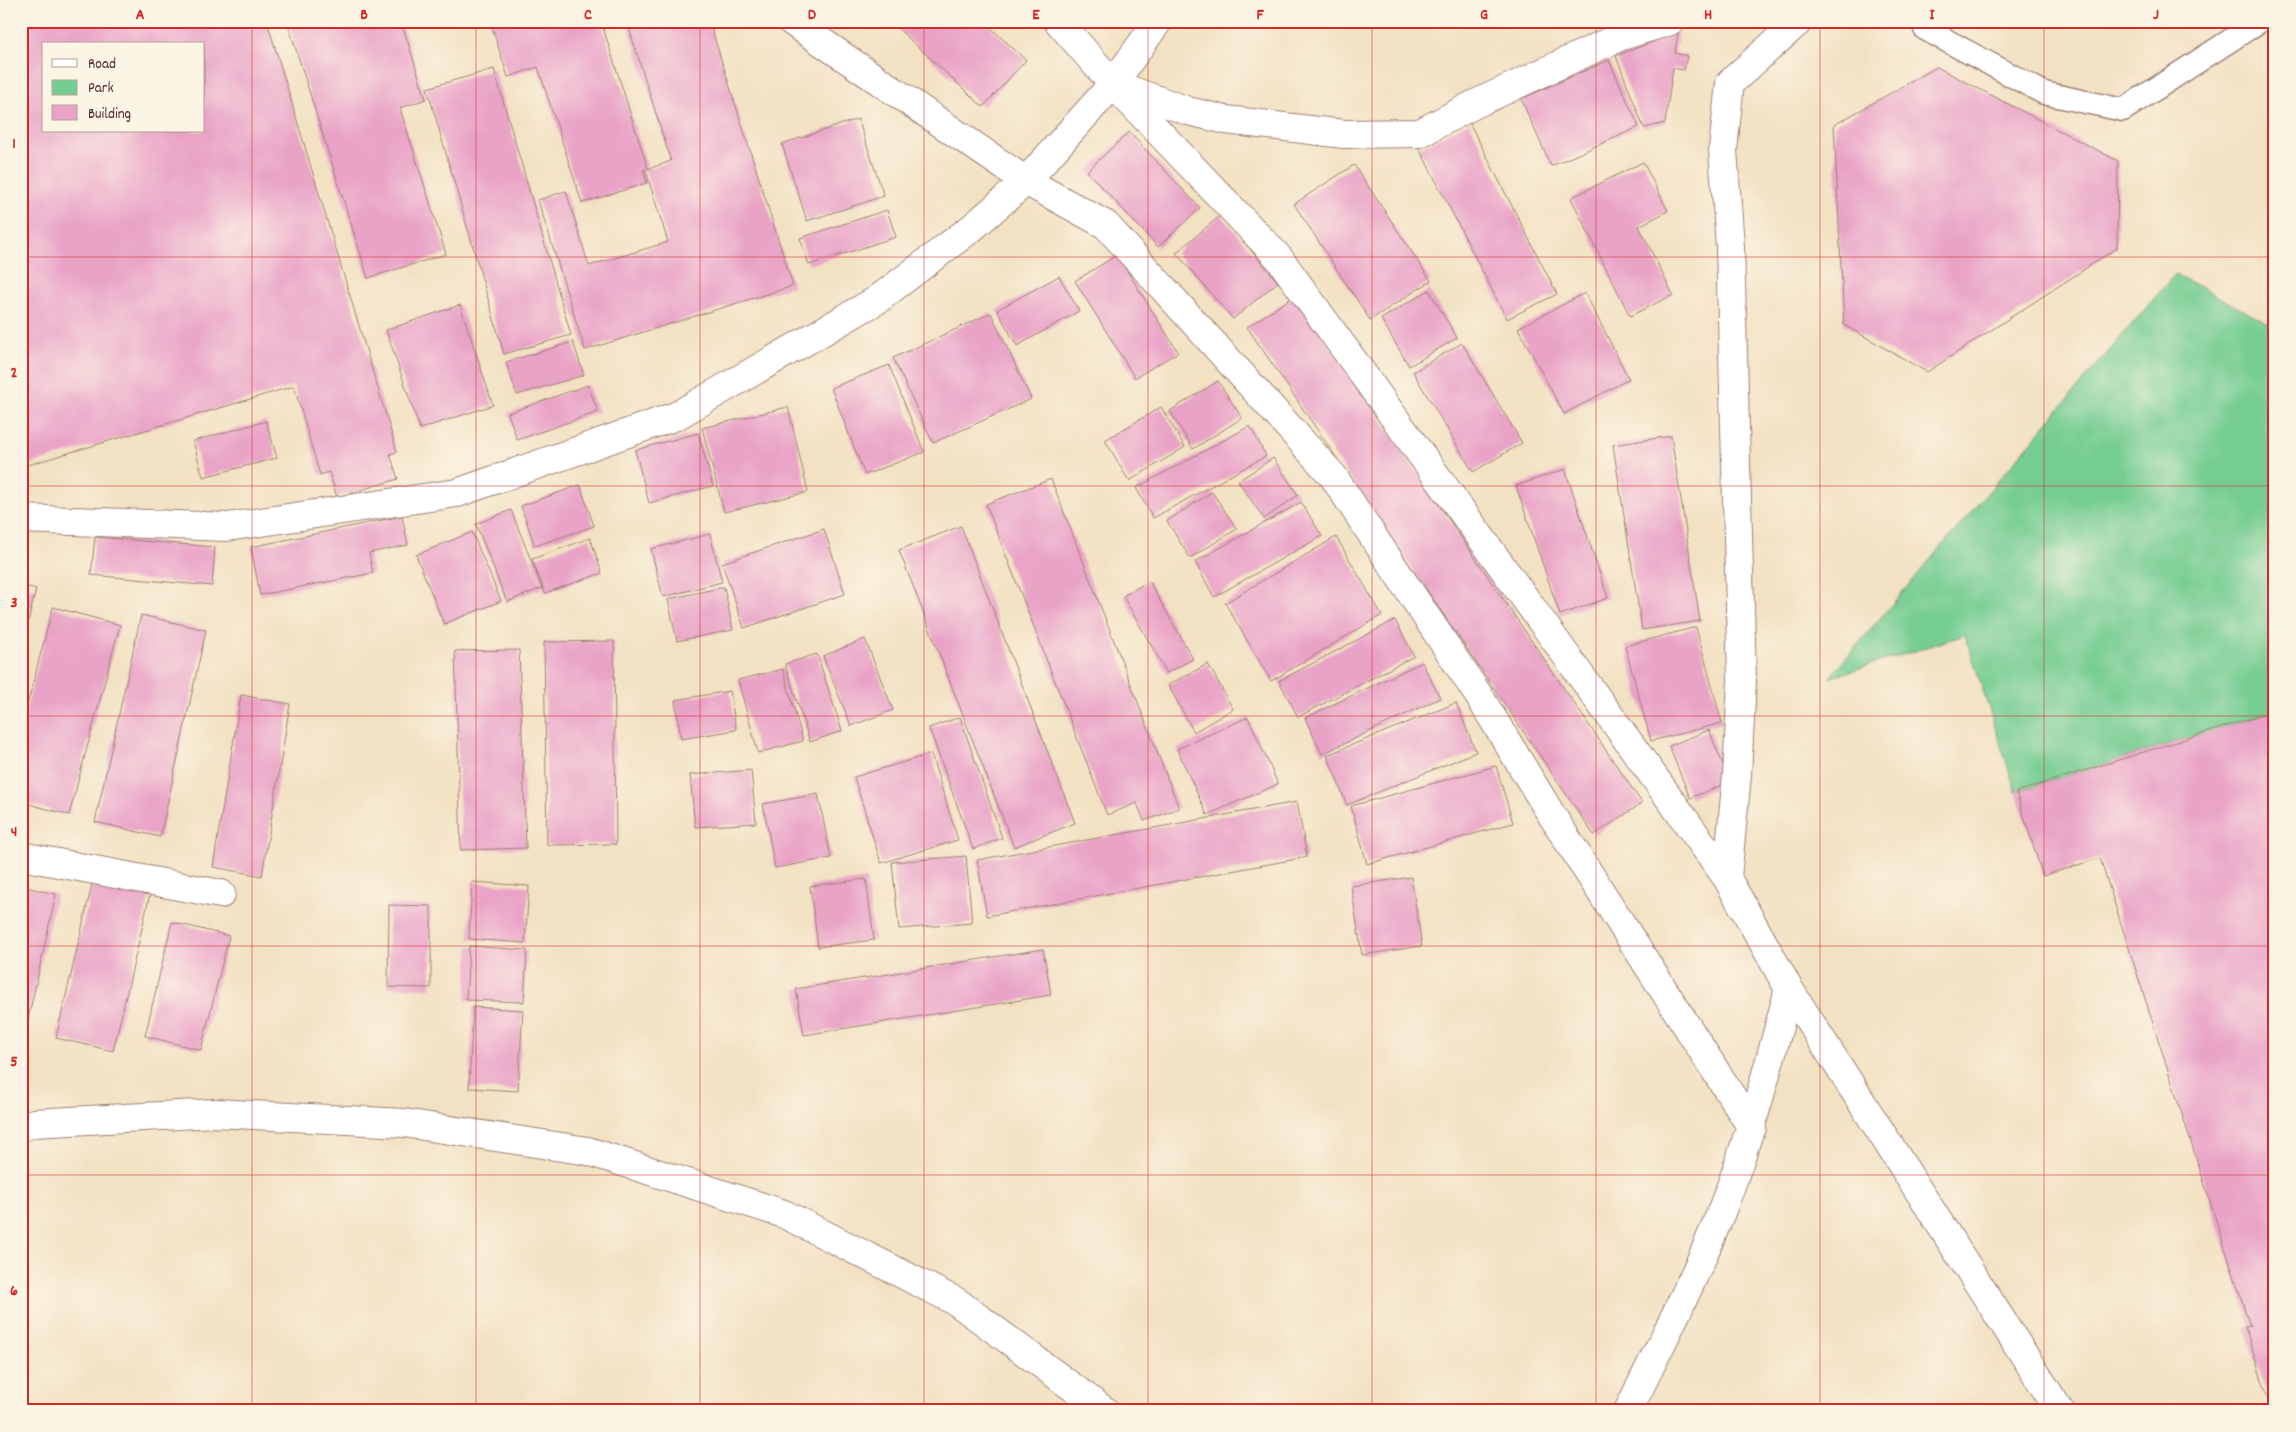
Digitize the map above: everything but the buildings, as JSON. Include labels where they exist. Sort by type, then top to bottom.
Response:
[{"type":"street","points":[[791,21],[1026,181],[1106,225],[1333,476],[1479,696],[1551,814],[1752,1128]]},
{"type":"street","points":[[1058,21],[1113,84],[1279,258],[1727,878],[1789,989],[2060,1411]]},
{"type":"street","points":[[21,519],[227,527],[457,493],[676,416],[877,300],[973,227],[1026,181],[1113,84],[1158,21]]},
{"type":"street","points":[[1113,84],[1188,111],[1226,120],[1344,134],[1420,133],[1473,105],[1621,36],[1670,21]]},
{"type":"street","points":[[1727,878],[1737,775],[1742,680],[1730,256],[1723,150],[1730,83],[1799,21]]},
{"type":"street","points":[[21,856],[221,894]]},
{"type":"street","points":[[1628,1411],[1714,1232],[1752,1128],[1789,989]]},
{"type":"street","points":[[21,1127],[34,1123],[215,1113],[404,1124],[588,1151],[793,1218],[957,1302],[1105,1411]]},
{"type":"lane","points":[[1925,29],[2044,93],[2123,110],[2260,21]]},
{"type":"green space","points":[[2175,274],[2275,327],[2275,711],[2016,792],[1965,635],[1829,678]]}]
